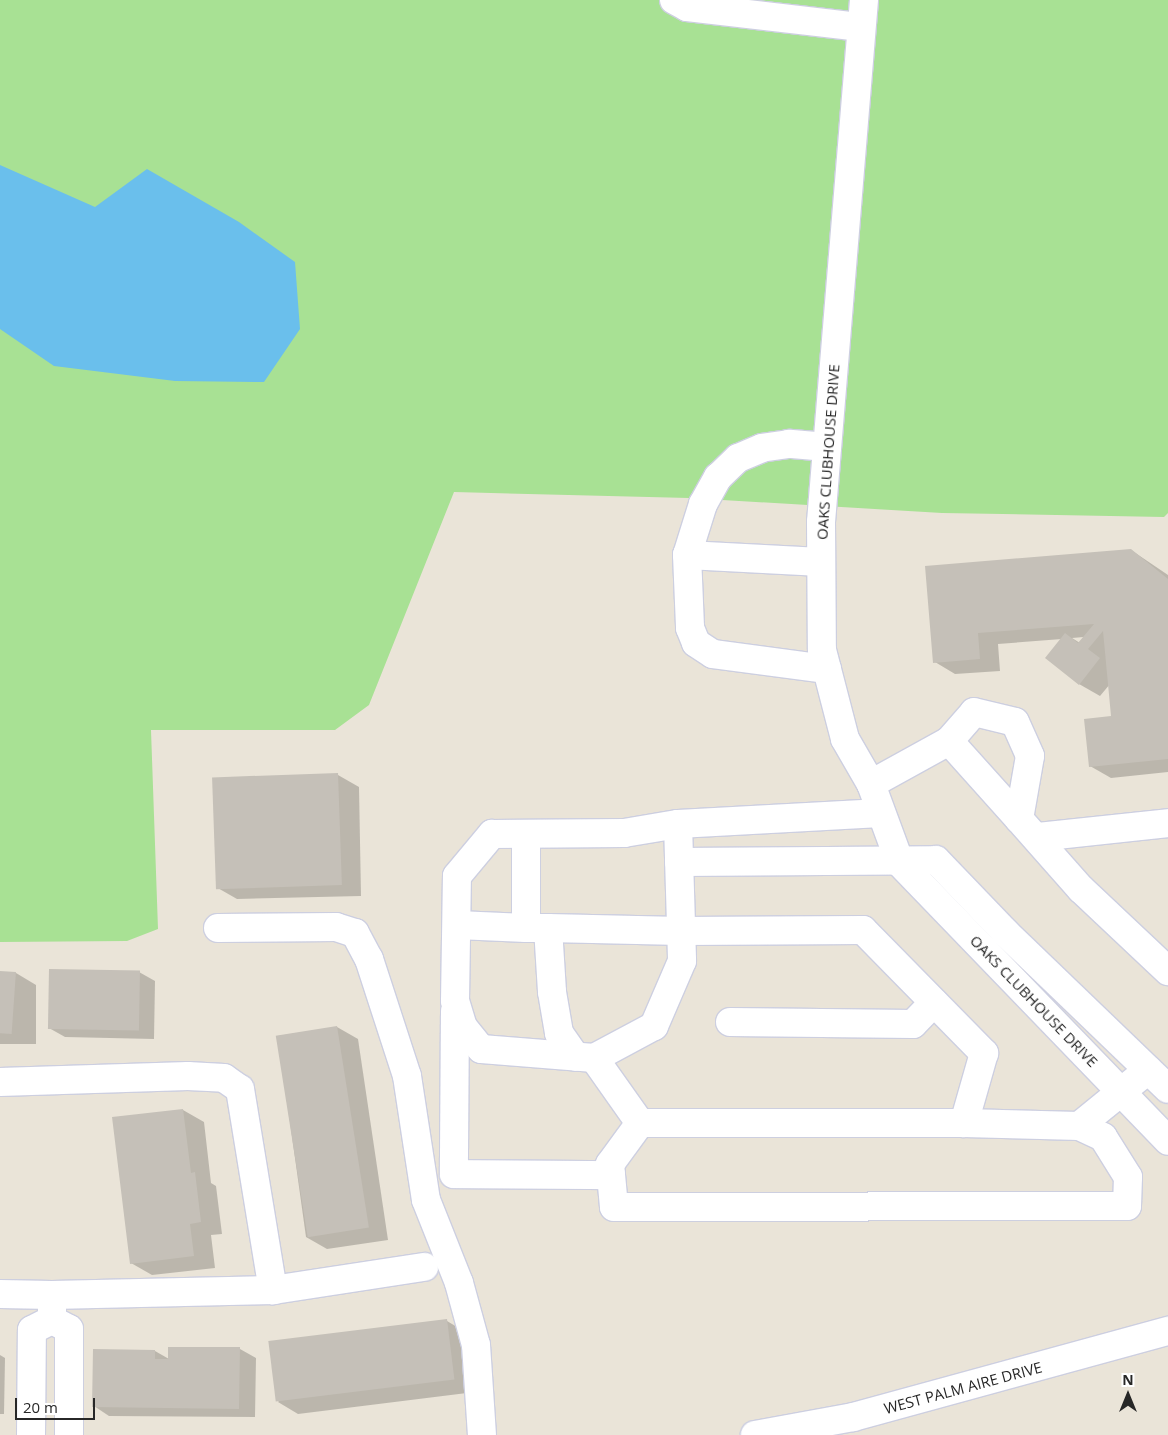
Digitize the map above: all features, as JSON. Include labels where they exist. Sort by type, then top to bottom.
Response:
[{"type":"street","points":[[674,0],[687,8],[861,27]]},
{"type":"street","name":"OAKS CLUBHOUSE DRIVE","points":[[864,0],[827,446],[821,562],[822,650],[844,739],[872,784],[900,863],[1122,1091],[1168,1141]]},
{"type":"street","points":[[827,446],[789,444],[762,448],[738,458],[718,477],[703,504],[687,555],[690,628],[696,643],[713,654],[827,669]]},
{"type":"street","points":[[687,555],[821,562]]},
{"type":"street","points":[[872,784],[950,741],[974,712],[1015,722],[1030,756],[1029,828]]},
{"type":"street","points":[[950,741],[1081,889],[1168,972]]},
{"type":"street","points":[[611,1175],[454,1174],[457,876],[492,834],[624,834],[678,824],[881,813]]},
{"type":"street","points":[[1029,828],[1168,823]]},
{"type":"street","points":[[455,1001],[463,1027],[482,1049],[585,1057],[654,1026],[682,961],[678,824]]},
{"type":"street","points":[[526,834],[537,928],[552,992],[559,1033],[585,1057],[640,1123]]},
{"type":"street","name":"OAKS CLUBHOUSE DRIVE","points":[[900,863],[936,860],[1168,1088]]},
{"type":"street","points":[[679,862],[900,863]]},
{"type":"street","points":[[456,925],[681,931],[863,930],[984,1053],[964,1123]]},
{"type":"street","points":[[218,928],[336,927],[355,933],[369,959],[407,1076],[426,1200],[459,1283],[476,1345],[482,1435]]},
{"type":"street","points":[[730,1022],[913,1024],[934,1002]]},
{"type":"street","points":[[1079,1126],[1148,1070]]},
{"type":"street","points":[[0,1082],[188,1076],[224,1078],[240,1089],[273,1290]]},
{"type":"street","points":[[640,1123],[964,1123],[1079,1126],[1104,1137],[1128,1177],[1127,1206],[614,1207],[610,1164],[640,1123]]},
{"type":"street","points":[[0,1294],[52,1308],[273,1290],[424,1267]]},
{"type":"street","points":[[31,1435],[32,1330],[52,1308]]},
{"type":"street","points":[[52,1308],[69,1329],[69,1435]]},
{"type":"street","name":"WEST PALM AIRE DRIVE","points":[[756,1435],[853,1417],[1168,1332]]},
{"type":"green space","points":[[0,0],[1168,0],[1168,513],[1164,517],[942,513],[689,498],[454,492],[369,705],[335,730],[151,730],[158,929],[127,941],[0,942]]},
{"type":"water","points":[[0,165],[95,207],[147,169],[239,222],[295,262],[300,329],[264,382],[175,381],[54,366],[0,329]]},
{"type":"building","points":[[1131,549],[1168,579],[1168,759],[1089,767],[1084,719],[1111,716],[1103,631],[1088,649],[1100,658],[1079,685],[1045,658],[1065,633],[1078,643],[1094,624],[978,633],[980,659],[933,663],[925,566]]},
{"type":"building","points":[[338,773],[342,885],[216,889],[212,777]]},
{"type":"building","points":[[49,969],[140,971],[139,1031],[48,1029]]},
{"type":"building","points":[[0,971],[16,972],[12,1034],[0,1033]]},
{"type":"building","points":[[337,1026],[369,1227],[308,1237],[276,1036]]},
{"type":"building","points":[[183,1109],[191,1173],[195,1172],[201,1222],[190,1224],[194,1256],[130,1264],[112,1117]]},
{"type":"building","points":[[447,1319],[454,1380],[276,1401],[268,1341]]},
{"type":"building","points":[[168,1347],[240,1347],[239,1409],[92,1407],[93,1349],[155,1350],[155,1359],[168,1359]]}]
